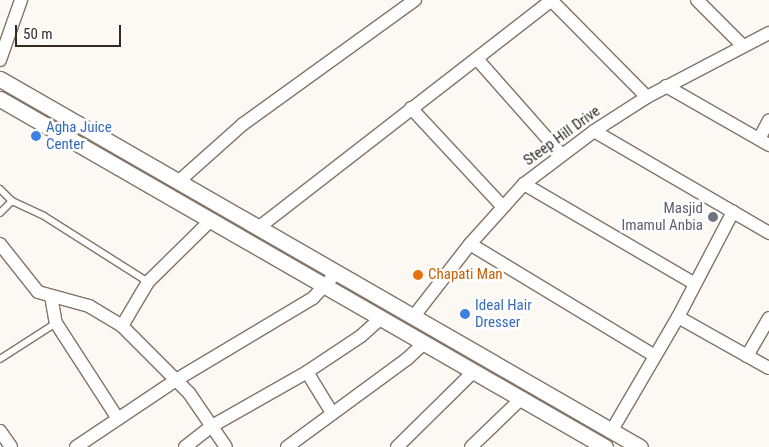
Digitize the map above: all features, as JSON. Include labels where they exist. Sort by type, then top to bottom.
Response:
[{"type":"street","points":[[0,60],[21,0]]},
{"type":"street","points":[[178,182],[243,124],[415,0]]},
{"type":"street","points":[[258,228],[551,0],[647,97]]},
{"type":"street","points":[[697,0],[743,46]]},
{"type":"street","name":"Steep Hill Drive","points":[[414,316],[470,244],[524,184],[594,131],[647,97],[769,33]]},
{"type":"street","points":[[477,59],[562,155]]},
{"type":"street","points":[[0,79],[640,447]]},
{"type":"street","points":[[666,86],[764,142],[769,120]]},
{"type":"street","points":[[0,99],[522,398],[597,445]]},
{"type":"street","points":[[411,108],[503,207]]},
{"type":"street","points":[[594,131],[769,233]]},
{"type":"street","points":[[524,184],[695,284]]},
{"type":"street","points":[[612,430],[678,317],[733,212]]},
{"type":"street","points":[[122,326],[148,282],[211,220]]},
{"type":"street","points":[[0,244],[38,292],[89,306],[122,326],[189,393],[226,447]]},
{"type":"street","points":[[470,244],[655,356]]},
{"type":"street","points":[[76,447],[176,380],[314,298],[336,273]]},
{"type":"street","points":[[51,296],[56,323],[118,419]]},
{"type":"street","points":[[678,317],[769,368]]},
{"type":"street","points":[[185,447],[212,426],[307,372],[361,336],[381,318]]},
{"type":"street","points":[[747,356],[769,318]]},
{"type":"street","points":[[287,447],[407,359],[424,343]]},
{"type":"street","points":[[397,447],[474,371]]},
{"type":"street","points":[[307,372],[332,413]]},
{"type":"street","points":[[471,447],[522,398]]},
{"type":"street","points":[[0,431],[11,447]]},
{"type":"lane","points":[[0,189],[12,201],[44,216],[148,282]]},
{"type":"lane","points":[[0,213],[12,201]]},
{"type":"lane","points":[[0,358],[56,323]]},
{"type":"place","name":"Agha Juice Center","points":[[36,136]]},
{"type":"place","name":"Masjid Imamul Anbia","points":[[713,217]]},
{"type":"place","name":"Chapati Man","points":[[418,275]]},
{"type":"place","name":"Ideal Hair Dresser","points":[[465,314]]}]
